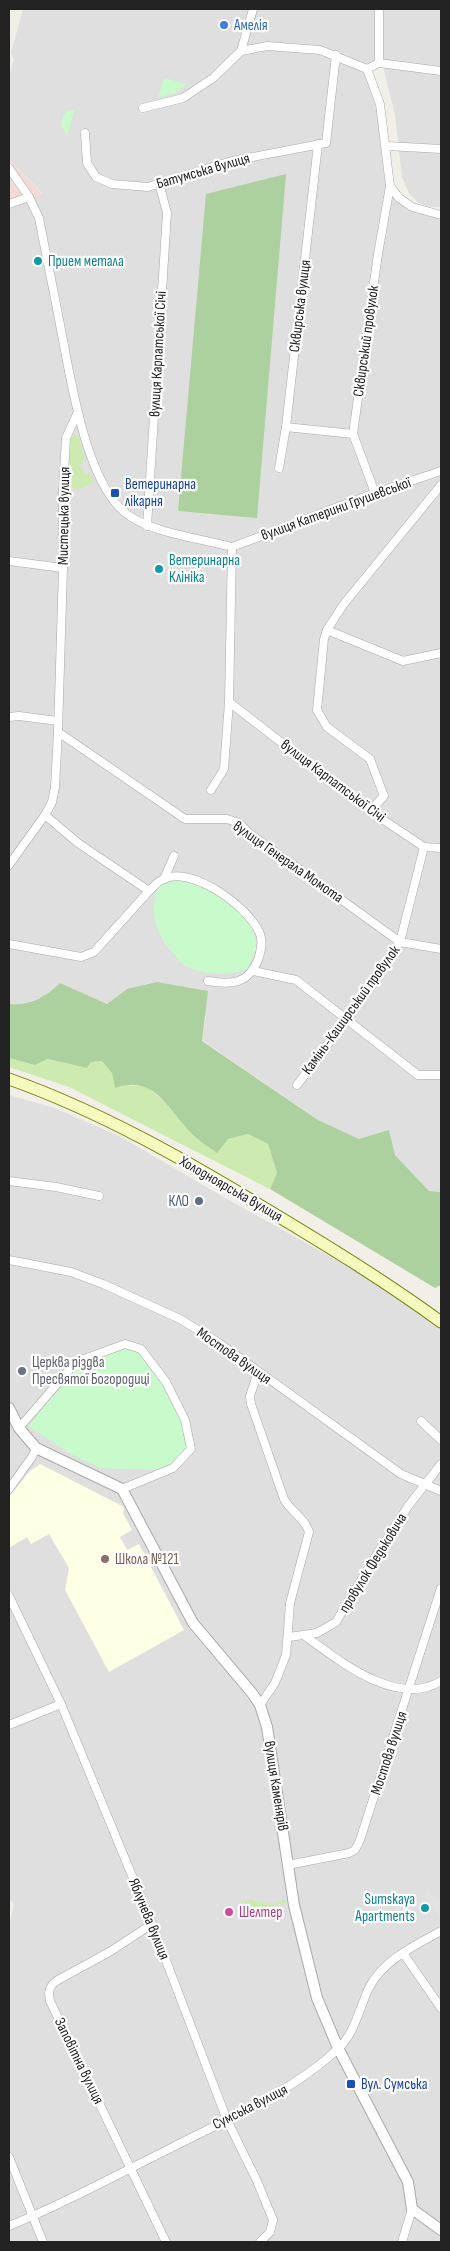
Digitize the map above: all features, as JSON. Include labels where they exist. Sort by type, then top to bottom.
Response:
[{"type":"main road","name":"Холодноярська вулиця","points":[[9,1079],[96,1115],[204,1172],[366,1269],[441,1322]]},
{"type":"street","points":[[143,108],[183,98],[213,78],[241,51],[253,9]]},
{"type":"street","points":[[379,9],[379,63]]},
{"type":"street","points":[[241,51],[266,46],[320,50],[336,54],[367,68],[379,63],[441,71]]},
{"type":"street","name":"Сквирська вулиця","points":[[278,468],[286,427],[322,143],[336,54]]},
{"type":"street","name":"Сквирський провулок","points":[[367,68],[380,104],[387,146],[390,186],[378,254],[353,434],[375,493]]},
{"type":"street","name":"Батумська вулиця","points":[[85,133],[88,162],[96,177],[112,184],[148,187],[232,161],[322,143]]},
{"type":"street","points":[[387,146],[441,149]]},
{"type":"street","points":[[9,168],[29,197],[39,218],[78,414],[106,490],[129,516],[147,526],[232,547],[229,702],[224,769],[211,790]]},
{"type":"street","name":"вулиця Карпатської Січі","points":[[147,526],[167,213],[159,183]]},
{"type":"street","points":[[390,186],[399,198],[412,206],[441,215]]},
{"type":"street","points":[[9,204],[29,197]]},
{"type":"street","name":"Мистецька вулиця","points":[[9,865],[45,816],[52,802],[55,787],[63,568],[62,491],[66,438],[78,414]]},
{"type":"street","points":[[286,427],[353,434]]},
{"type":"street","name":"вулиця Катерини Грушевської","points":[[232,547],[375,493],[441,471]]},
{"type":"street","name":"вулиця Катерини Грушевської","points":[[370,811],[384,796],[370,759],[326,727],[317,710],[324,639],[327,630],[343,605],[441,485]]},
{"type":"street","points":[[9,561],[63,568]]},
{"type":"street","points":[[327,630],[403,661],[441,652]]},
{"type":"street","name":"вулиця Карпатської Січі","points":[[229,702],[370,811],[424,847]]},
{"type":"street","points":[[9,717],[19,716],[58,720]]},
{"type":"street","name":"вулиця Генерала Момота","points":[[58,732],[185,819],[227,819],[239,823],[249,833],[400,942],[441,949]]},
{"type":"street","points":[[45,816],[78,843],[149,891]]},
{"type":"street","points":[[424,847],[441,848]]},
{"type":"street","name":"Камінь-Каширський провулок","points":[[297,1085],[346,1020],[400,942],[424,847]]},
{"type":"street","points":[[9,944],[82,957],[94,952],[149,891],[164,879],[174,856]]},
{"type":"street","points":[[164,879],[186,876],[206,884],[249,916],[259,932],[262,941],[261,951],[253,971],[243,980],[233,983],[208,981]]},
{"type":"street","points":[[253,971],[296,980],[418,1075],[441,1075]]},
{"type":"street","points":[[9,1181],[56,1187],[99,1196]]},
{"type":"street","name":"Мостова вулиця","points":[[9,1260],[71,1272],[164,1311],[205,1334],[401,1474],[441,1491]]},
{"type":"street","points":[[9,1408],[19,1428],[36,1448],[122,1489],[173,1468],[192,1450],[185,1420],[166,1382],[141,1349],[125,1344],[76,1362],[19,1428]]},
{"type":"street","points":[[258,1372],[250,1396],[257,1421],[284,1499],[291,1510],[303,1521],[309,1532],[290,1603],[289,1637],[282,1668],[260,1705]]},
{"type":"street","points":[[422,1421],[441,1440]]},
{"type":"street","points":[[9,1489],[32,1458],[36,1448]]},
{"type":"street","name":"провулок Федьковича","points":[[289,1637],[305,1636],[326,1629],[336,1622],[372,1562],[425,1484],[441,1464]]},
{"type":"street","name":"вулиця Каменярів","points":[[122,1489],[193,1623],[260,1705],[267,1727],[288,1865],[309,1972],[317,1998],[338,2048],[408,2182],[412,2209],[402,2242]]},
{"type":"street","name":"Мостова вулиця","points":[[288,1865],[349,1854],[355,1850],[360,1840],[409,1691],[441,1588]]},
{"type":"street","name":"Яблунева вулиця","points":[[9,1596],[61,1704],[152,1924],[227,2120],[257,2181],[273,2220],[270,2232],[260,2242]]},
{"type":"street","points":[[305,1636],[336,1658],[370,1678],[409,1691],[421,1690],[441,1682]]},
{"type":"street","points":[[9,1725],[61,1704]]},
{"type":"street","name":"Заповітна вулиця","points":[[152,1924],[111,1951],[58,1980],[48,1992],[50,2001],[166,2242]]},
{"type":"street","name":"Сумська вулиця","points":[[9,2226],[33,2216],[227,2120],[293,2085],[338,2048],[348,2036],[371,1984],[382,1970],[403,1953],[441,1931]]},
{"type":"street","points":[[403,1953],[441,2008]]},
{"type":"street","points":[[9,2158],[43,2242]]},
{"type":"street","points":[[412,2209],[441,2230]]},
{"type":"shaded area","points":[[23,9],[441,9],[441,68],[366,65],[342,54],[333,56],[365,71],[379,95],[387,186],[412,209],[441,218],[441,1192],[429,1191],[395,1155],[389,1131],[359,1140],[318,1120],[202,1040],[206,1016],[127,989],[107,1004],[60,983],[48,995],[20,1005],[9,1004],[9,206],[43,194],[9,159],[9,75],[14,60],[11,53]]},
{"type":"shaded area","points":[[383,66],[441,73],[441,207],[429,207],[417,202],[409,193],[402,177],[395,115]]},
{"type":"shaded area","points":[[9,159],[43,195],[9,205]]},
{"type":"shaded area","points":[[9,1095],[55,1108],[121,1137],[376,1282],[441,1330],[441,2242],[9,2242],[9,1927],[14,1903],[9,1900]]},
{"type":"shaded area","name":"Школа №121","points":[[40,1464],[124,1507],[123,1513],[132,1530],[120,1537],[127,1550],[139,1544],[184,1630],[109,1672],[65,1590],[69,1568],[49,1534],[31,1544],[27,1537],[9,1548],[9,1497],[30,1471]]},
{"type":"shaded area","points":[[429,1890],[441,1904],[441,1919],[423,1893]]},
{"type":"green space","points":[[164,78],[187,84],[177,92],[158,98]]},
{"type":"green space","points":[[75,109],[67,135],[61,125],[62,118],[66,112]]},
{"type":"green space","points":[[286,174],[257,518],[178,511],[206,194]]},
{"type":"green space","points":[[75,435],[79,436],[85,461],[80,464],[84,474],[90,473],[94,483],[77,490],[75,487],[66,489],[68,439]]},
{"type":"green space","points":[[182,881],[217,895],[240,912],[248,923],[254,934],[256,948],[246,970],[223,974],[202,972],[182,964],[167,946],[155,920],[154,902],[161,884]]},
{"type":"green space","points":[[157,982],[208,991],[202,1041],[318,1120],[359,1139],[389,1130],[395,1155],[429,1191],[441,1192],[441,1285],[435,1288],[270,1189],[277,1173],[268,1144],[248,1134],[228,1139],[217,1153],[192,1134],[168,1105],[151,1090],[141,1086],[129,1085],[115,1088],[112,1073],[102,1061],[91,1062],[87,1068],[48,1059],[35,1065],[9,1058],[9,1004],[30,1002],[49,992],[60,983],[107,1004],[127,989]]},
{"type":"green space","points":[[9,1058],[35,1065],[48,1059],[87,1068],[91,1062],[102,1061],[124,1085],[146,1086],[167,1104],[192,1134],[228,1139],[248,1134],[268,1144],[277,1173],[270,1189],[69,1087],[9,1067]]},
{"type":"green space","points":[[126,1346],[139,1349],[163,1383],[183,1421],[189,1449],[172,1467],[155,1470],[100,1468],[71,1454],[28,1426],[80,1365]]},
{"type":"green space","points":[[286,1899],[287,1902],[262,1907],[244,1905],[239,1902],[251,1900],[271,1904]]},
{"type":"place","name":"Амелія","points":[[224,25]]},
{"type":"place","name":"Прием метала","points":[[38,261]]},
{"type":"place","name":"Ветеринарна лікарня","points":[[115,493]]},
{"type":"place","name":"Ветеринарна Клініка","points":[[159,569]]},
{"type":"place","name":"КЛО","points":[[199,1201]]},
{"type":"place","name":"Церква різдва Пресвятої Богородиці","points":[[22,1371]]},
{"type":"place","name":"Школа №121","points":[[105,1559]]},
{"type":"place","name":"Sumskaya Apartments","points":[[425,1908]]},
{"type":"place","name":"Шелтер","points":[[229,1912]]},
{"type":"place","name":"Вул. Сумська","points":[[351,2084]]}]
